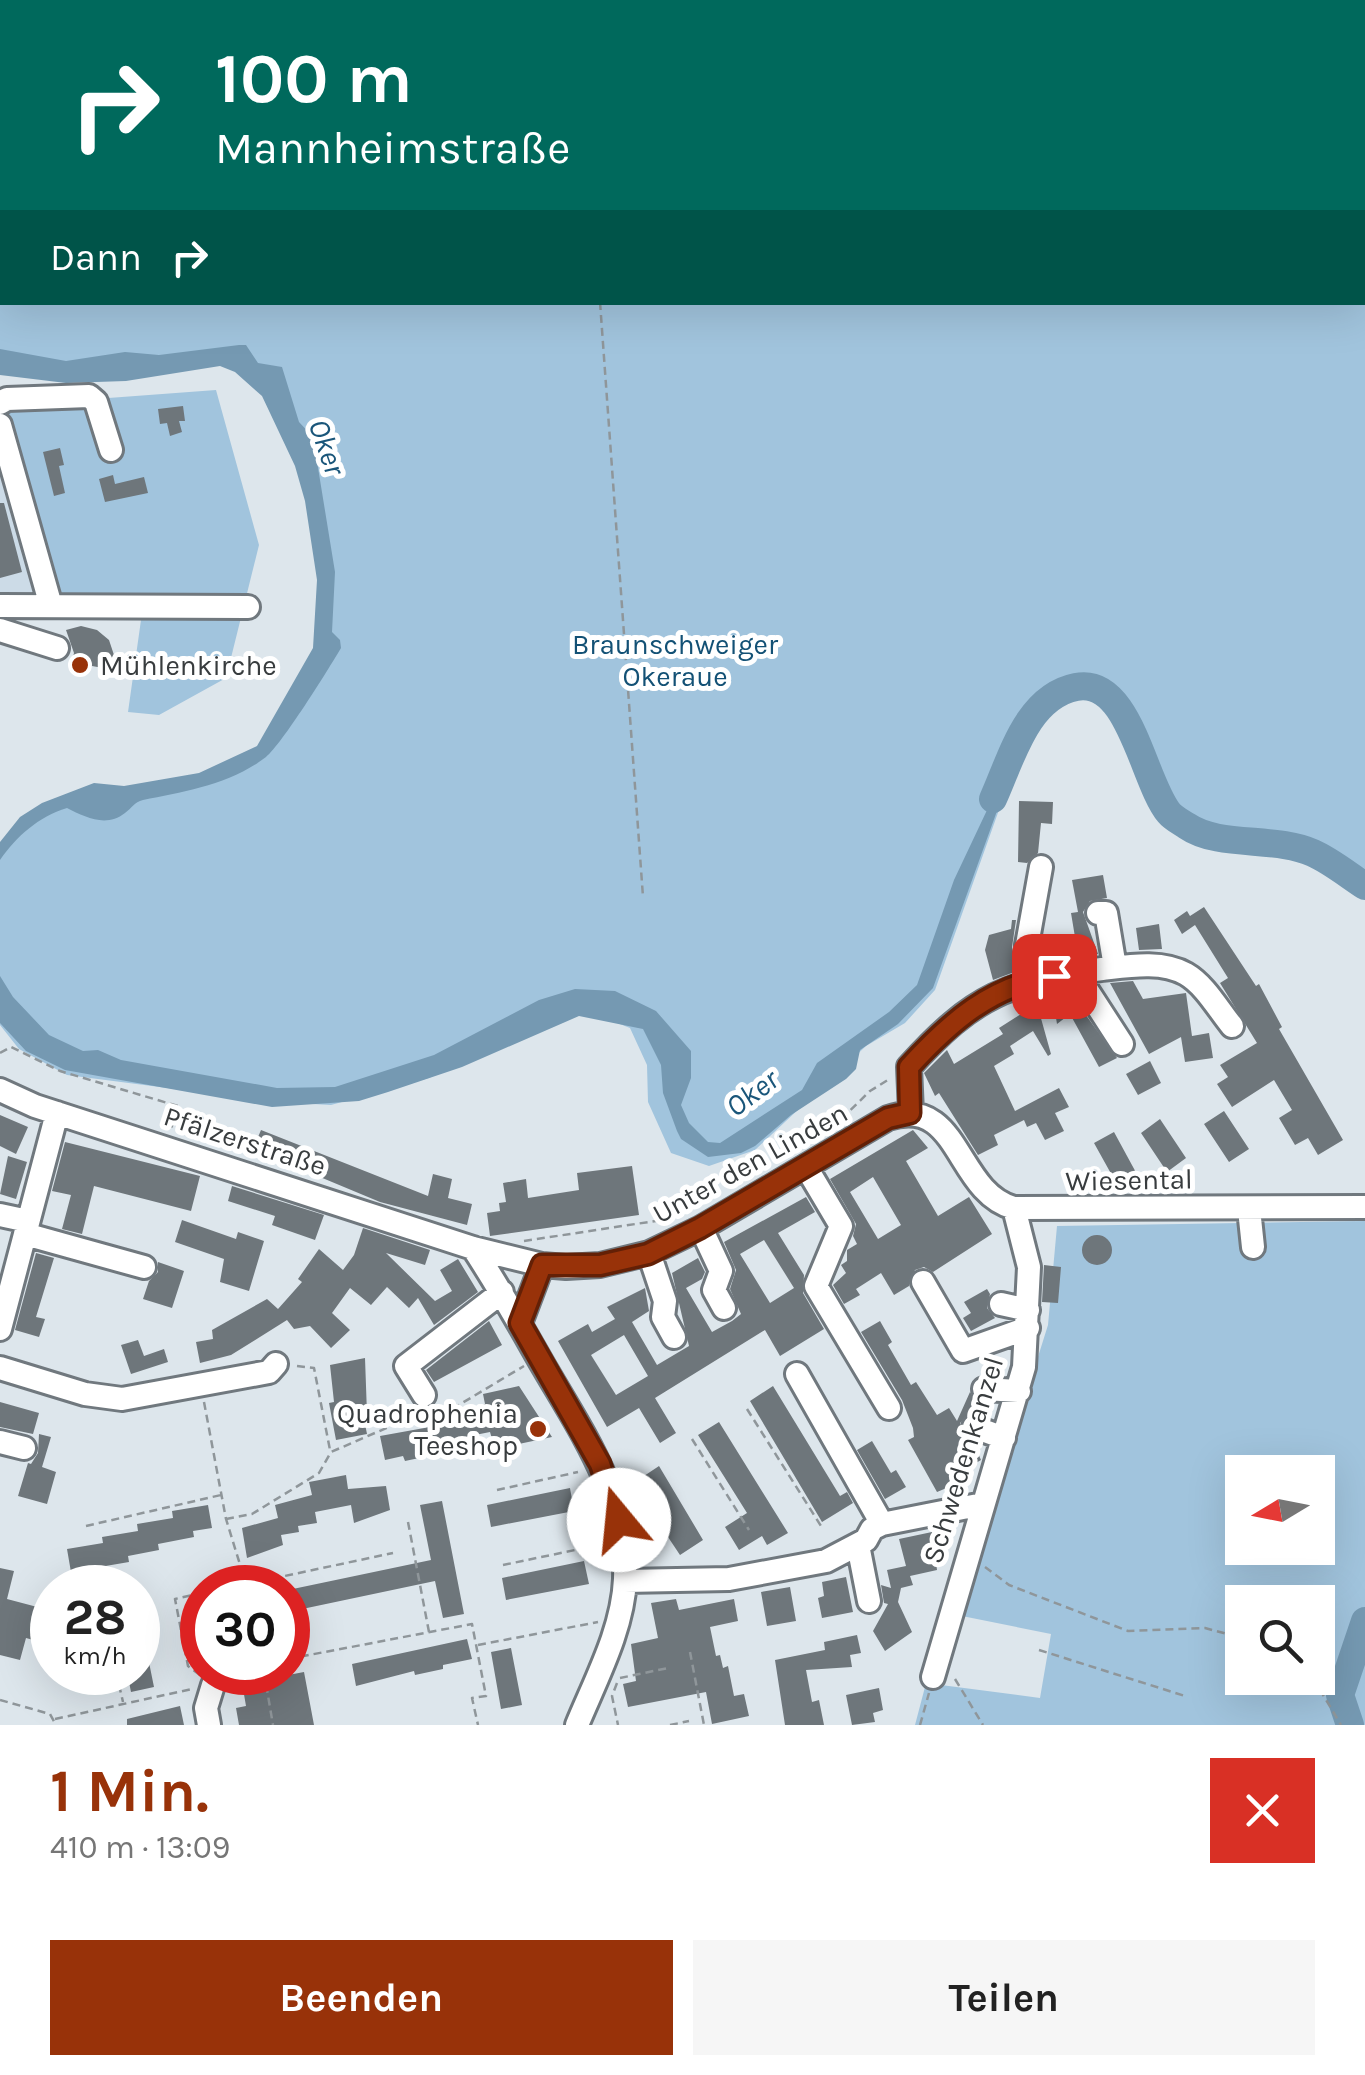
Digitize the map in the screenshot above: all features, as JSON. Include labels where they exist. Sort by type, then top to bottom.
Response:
[{"type":"street","points":[[0,403],[7,399],[90,396],[96,402],[111,450]]},
{"type":"street","points":[[0,425],[51,606]]},
{"type":"street","points":[[0,606],[248,607]]},
{"type":"street","points":[[0,630],[57,648]]},
{"type":"street","points":[[1034,979],[1027,946],[1041,867]]},
{"type":"street","points":[[1098,913],[1106,914],[1116,968]]},
{"type":"street","points":[[1014,1208],[988,1195],[935,1122],[910,1113],[909,1067],[972,1007],[1001,990],[1034,979],[1116,968],[1169,968],[1198,984],[1232,1026]]},
{"type":"street","points":[[1076,973],[1122,1044]]},
{"type":"street","name":"Pfälzerstraße","points":[[0,1090],[57,1113],[472,1248]]},
{"type":"street","points":[[1,1320],[57,1113]]},
{"type":"street","name":"Unter den Linden","points":[[472,1248],[542,1265],[600,1265],[648,1254],[693,1222],[806,1167],[888,1118],[910,1113]]},
{"type":"street","points":[[806,1167],[841,1226],[816,1286],[889,1408]]},
{"type":"street","name":"Wiesental","points":[[1014,1208],[1365,1207]]},
{"type":"street","name":"Schwedenkanzel","points":[[944,1678],[967,1554],[1019,1391],[1028,1319],[1028,1267],[1014,1208]]},
{"type":"street","points":[[1249,1209],[1253,1247]]},
{"type":"street","points":[[0,1216],[144,1267]]},
{"type":"street","points":[[693,1222],[721,1270],[714,1290],[724,1308]]},
{"type":"street","points":[[472,1248],[502,1292],[600,1464],[611,1488],[623,1540],[624,1581],[610,1673],[578,1725]]},
{"type":"street","points":[[648,1254],[665,1301],[663,1318],[674,1337]]},
{"type":"street","points":[[520,1323],[542,1265]]},
{"type":"street","points":[[924,1282],[963,1351],[1028,1319]]},
{"type":"street","points":[[424,1395],[406,1366],[502,1292]]},
{"type":"street","points":[[1001,1304],[1028,1319]]},
{"type":"street","points":[[0,1368],[101,1397],[139,1398],[269,1372],[276,1364]]},
{"type":"street","points":[[797,1374],[882,1524]]},
{"type":"street","points":[[984,1388],[1019,1391]]},
{"type":"street","points":[[974,1427],[1004,1438]]},
{"type":"street","points":[[0,1442],[24,1454],[0,1454]]},
{"type":"street","points":[[624,1581],[752,1577],[826,1561],[858,1545],[882,1524],[983,1504]]},
{"type":"street","points":[[858,1545],[870,1602]]},
{"type":"street","points":[[209,1695],[206,1708],[209,1725]]},
{"type":"path","points":[[600,305],[642,897]]},
{"type":"path","points":[[0,1053],[10,1048],[60,1071],[181,1107],[164,1146]]},
{"type":"path","points":[[831,1129],[870,1091],[909,1067]]},
{"type":"path","points":[[511,1242],[693,1222]]},
{"type":"path","points":[[226,1518],[252,1514],[319,1473],[331,1452],[398,1423],[432,1420],[538,1357]]},
{"type":"path","points":[[276,1364],[314,1368],[331,1452]]},
{"type":"path","points":[[201,1387],[226,1518],[240,1565]]},
{"type":"path","points":[[747,1409],[821,1526]]},
{"type":"path","points":[[692,1439],[749,1530]]},
{"type":"path","points":[[497,1490],[600,1464]]},
{"type":"path","points":[[86,1526],[222,1494]]},
{"type":"path","points":[[408,1522],[429,1632]]},
{"type":"path","points":[[503,1565],[623,1540]]},
{"type":"path","points":[[310,1571],[393,1553]]},
{"type":"path","points":[[967,1554],[1009,1585],[1128,1631],[1204,1628],[1225,1634]]},
{"type":"path","points":[[180,1598],[175,1599],[180,1625]]},
{"type":"path","points":[[476,1646],[618,1618]]},
{"type":"path","points":[[310,1656],[472,1624],[486,1696],[472,1698],[478,1725]]},
{"type":"path","points":[[1039,1650],[1185,1696]]},
{"type":"path","points":[[690,1652],[704,1725]]},
{"type":"path","points":[[618,1725],[610,1673],[668,1668]]},
{"type":"path","points":[[920,1725],[944,1678],[983,1725]]},
{"type":"path","points":[[0,1700],[55,1719],[180,1692]]},
{"type":"path","points":[[121,1695],[123,1704]]},
{"type":"path","points":[[267,1695],[272,1725]]},
{"type":"path","points":[[1323,1695],[1340,1725]]},
{"type":"path","points":[[55,1719],[56,1725]]},
{"type":"path","points":[[670,1725],[689,1721]]},
{"type":"shaded area","points":[[246,345],[258,363],[282,367],[299,422],[313,437],[335,572],[332,632],[340,640],[341,648],[283,738],[252,766],[207,786],[140,801],[110,820],[67,808],[56,812],[29,828],[0,860],[0,842],[20,817],[42,803],[94,783],[124,786],[199,773],[257,746],[313,648],[317,580],[305,501],[295,466],[262,396],[235,372],[220,366],[126,381],[66,383],[0,375],[0,349],[66,361],[125,352],[159,355]]},
{"type":"shaded area","points":[[0,446],[41,598],[0,598]]},
{"type":"shaded area","points":[[1031,717],[933,988],[898,1024],[860,1050],[856,1069],[846,1079],[741,1153],[708,1157],[681,1139],[663,1093],[661,1065],[643,1029],[579,1016],[462,1067],[359,1101],[272,1107],[65,1070],[26,1051],[0,1023],[0,976],[13,997],[49,1035],[83,1051],[98,1050],[121,1060],[277,1088],[335,1087],[434,1055],[539,1000],[575,989],[615,991],[656,1011],[691,1051],[691,1078],[681,1105],[689,1123],[708,1142],[720,1143],[802,1090],[817,1063],[889,1012],[917,985],[954,880]]},
{"type":"green space","name":"Braunschweiger Okeraue","points":[[0,305],[1365,305],[1365,896],[1312,856],[1198,840],[1154,809],[1134,743],[1117,714],[1092,691],[1053,701],[1000,807],[935,990],[905,1023],[866,1046],[755,1150],[709,1166],[671,1153],[648,1102],[647,1065],[630,1028],[579,1008],[429,1078],[331,1105],[276,1102],[67,1075],[19,1049],[0,1025],[0,844],[25,815],[200,777],[259,749],[318,652],[320,565],[302,474],[268,390],[228,359],[0,364]]},
{"type":"green space","points":[[216,390],[259,545],[226,678],[159,715],[128,712],[142,613],[58,610],[1,406]]},
{"type":"green space","points":[[1365,1221],[1365,1725],[915,1725],[925,1687],[941,1685],[1040,1698],[1051,1634],[957,1615],[1048,1325],[1057,1226]]},
{"type":"building","points":[[183,406],[185,421],[179,421],[182,432],[170,436],[167,423],[160,424],[158,409]]},
{"type":"building","points":[[60,448],[65,493],[54,496],[43,452]]},
{"type":"building","points":[[113,475],[115,484],[144,477],[148,493],[105,502],[99,479]]},
{"type":"building","points":[[0,503],[4,503],[22,572],[0,578]]},
{"type":"building","points":[[81,626],[97,630],[109,640],[116,661],[114,670],[92,666],[79,675],[70,668],[74,653],[66,630]]},
{"type":"building","points":[[1019,801],[1053,802],[1052,824],[1041,823],[1038,853],[1027,863],[1018,862]]},
{"type":"building","points":[[1103,875],[1107,898],[1090,901],[1083,912],[1098,954],[1048,963],[1044,942],[1075,937],[1071,913],[1078,912],[1072,880]]},
{"type":"building","points":[[1204,907],[1256,986],[1259,984],[1282,1027],[1279,1029],[1343,1140],[1318,1155],[1308,1138],[1295,1145],[1279,1118],[1292,1110],[1274,1080],[1232,1107],[1217,1084],[1228,1077],[1220,1065],[1257,1043],[1220,983],[1228,978],[1195,925],[1182,934],[1174,920],[1187,911],[1190,916]]},
{"type":"building","points":[[1012,920],[1016,920],[1012,947],[1017,971],[993,980],[985,950],[989,935],[1011,929]]},
{"type":"building","points":[[1159,924],[1162,949],[1139,950],[1136,928]]},
{"type":"building","points":[[1133,981],[1143,999],[1186,993],[1192,1036],[1209,1033],[1213,1058],[1185,1062],[1181,1037],[1149,1054],[1110,983]]},
{"type":"building","points":[[1062,991],[1070,1013],[1080,1007],[1117,1058],[1099,1067],[1070,1014],[1057,1024],[1052,993]]},
{"type":"building","points":[[1035,997],[1051,1054],[1048,1056],[1033,1031],[1010,1046],[1014,1054],[994,1066],[1015,1111],[1059,1088],[1069,1107],[1055,1113],[1064,1131],[1045,1140],[1036,1123],[1027,1127],[1024,1120],[994,1135],[998,1145],[978,1155],[939,1093],[935,1096],[924,1073],[947,1050],[954,1064],[1003,1034],[999,1028],[1021,1014],[1016,1003]]},
{"type":"building","points":[[1150,1061],[1161,1083],[1138,1095],[1126,1074]]},
{"type":"building","points":[[1224,1111],[1249,1149],[1229,1162],[1204,1124]]},
{"type":"building","points":[[0,1115],[28,1127],[16,1154],[0,1146]]},
{"type":"building","points":[[1160,1119],[1186,1158],[1167,1172],[1141,1133]]},
{"type":"building","points":[[261,1130],[428,1196],[433,1174],[452,1179],[448,1198],[472,1204],[467,1225],[380,1202],[253,1149]]},
{"type":"building","points":[[913,1130],[928,1148],[906,1161],[938,1216],[969,1197],[992,1234],[933,1272],[924,1267],[915,1270],[909,1286],[894,1295],[881,1273],[856,1289],[860,1295],[844,1304],[833,1285],[846,1273],[841,1265],[847,1261],[847,1250],[857,1244],[853,1236],[856,1224],[830,1179]],"holes":[[[873,1177],[901,1225],[878,1239],[850,1192]]]},
{"type":"building","points":[[1114,1132],[1139,1178],[1119,1188],[1094,1143]]},
{"type":"building","points":[[65,1142],[200,1176],[191,1211],[94,1186],[82,1234],[62,1229],[71,1195],[52,1191]]},
{"type":"building","points":[[8,1156],[27,1162],[16,1199],[0,1194]]},
{"type":"building","points":[[632,1166],[639,1215],[490,1236],[487,1213],[500,1211],[499,1203],[506,1202],[503,1183],[526,1179],[528,1198],[579,1190],[577,1173]]},
{"type":"building","points":[[232,1186],[324,1215],[315,1240],[272,1225],[275,1216],[228,1201]]},
{"type":"building","points":[[806,1197],[815,1212],[778,1233],[804,1275],[803,1293],[824,1329],[780,1356],[765,1330],[655,1398],[676,1433],[660,1443],[639,1408],[607,1427],[558,1341],[588,1324],[592,1332],[615,1319],[607,1307],[645,1288],[649,1311],[632,1322],[657,1365],[689,1346],[672,1273],[698,1258],[705,1272],[702,1279],[686,1288],[712,1332],[732,1321],[741,1314],[730,1289],[736,1270],[724,1242]],"holes":[[[764,1240],[794,1288],[770,1303],[740,1254]],[[624,1335],[648,1376],[616,1395],[591,1355]]]},
{"type":"building","points":[[182,1220],[236,1239],[238,1232],[264,1241],[249,1291],[220,1282],[224,1259],[175,1242]]},
{"type":"building","points":[[363,1228],[430,1250],[425,1265],[386,1253],[435,1301],[452,1291],[440,1270],[458,1259],[478,1292],[434,1325],[418,1298],[409,1308],[387,1287],[371,1305],[350,1288],[332,1313],[350,1330],[331,1348],[310,1326],[294,1329],[287,1320],[231,1355],[200,1363],[196,1342],[213,1339],[212,1330],[267,1299],[278,1309],[302,1282],[298,1279],[319,1249],[343,1270],[354,1255]]},
{"type":"building","points":[[1097,1235],[1108,1239],[1112,1250],[1108,1261],[1097,1265],[1086,1261],[1082,1250],[1086,1239]]},
{"type":"building","points":[[36,1253],[54,1258],[36,1317],[45,1319],[39,1337],[15,1330]]},
{"type":"building","points":[[158,1262],[184,1271],[172,1308],[143,1299],[149,1281],[158,1272]]},
{"type":"building","points":[[1044,1265],[1061,1267],[1058,1303],[1042,1302]]},
{"type":"building","points":[[987,1289],[987,1308],[995,1318],[971,1331],[963,1318],[971,1313],[964,1302]]},
{"type":"building","points":[[489,1321],[502,1345],[434,1382],[426,1370]]},
{"type":"building","points":[[880,1321],[892,1342],[888,1345],[911,1385],[916,1382],[937,1415],[949,1408],[957,1421],[970,1392],[977,1402],[991,1404],[988,1416],[970,1413],[960,1423],[962,1436],[973,1442],[981,1460],[957,1474],[961,1482],[937,1492],[908,1440],[914,1437],[913,1428],[902,1400],[861,1332]]},
{"type":"building","points":[[138,1340],[144,1356],[164,1349],[168,1362],[131,1374],[121,1345]]},
{"type":"building","points":[[365,1358],[367,1414],[363,1414],[367,1434],[336,1440],[329,1403],[334,1402],[330,1365]]},
{"type":"building","points":[[519,1386],[552,1437],[495,1449],[490,1432],[455,1439],[457,1450],[405,1461],[403,1456],[385,1460],[380,1436],[452,1423],[450,1415],[485,1404],[483,1394]]},
{"type":"building","points":[[773,1386],[840,1496],[847,1492],[853,1503],[822,1522],[750,1401]]},
{"type":"building","points":[[0,1402],[39,1413],[33,1434],[0,1427]]},
{"type":"building","points":[[719,1422],[788,1533],[767,1545],[762,1536],[739,1550],[725,1527],[747,1513],[698,1435]]},
{"type":"building","points":[[39,1434],[51,1437],[42,1467],[56,1472],[47,1504],[18,1496],[28,1463],[38,1453]]},
{"type":"building","points":[[872,1441],[891,1473],[896,1470],[906,1487],[885,1499],[857,1450]]},
{"type":"building","points":[[659,1466],[703,1540],[680,1555],[656,1519],[661,1515],[638,1480]]},
{"type":"building","points":[[346,1475],[348,1489],[386,1486],[390,1510],[354,1523],[351,1505],[315,1512],[317,1523],[298,1526],[299,1532],[281,1535],[283,1545],[247,1558],[242,1528],[278,1518],[275,1505],[312,1495],[309,1482]]},
{"type":"building","points":[[570,1488],[574,1511],[491,1527],[487,1505]]},
{"type":"building","points":[[442,1501],[464,1614],[443,1618],[435,1581],[310,1607],[310,1585],[431,1560],[420,1505]]},
{"type":"building","points":[[208,1505],[212,1528],[193,1531],[194,1537],[158,1544],[159,1550],[128,1556],[129,1562],[70,1565],[67,1549],[103,1543],[102,1537],[138,1531],[137,1524],[173,1518],[172,1511]]},
{"type":"building","points":[[932,1532],[937,1570],[910,1576],[913,1585],[901,1588],[898,1602],[912,1632],[885,1651],[873,1631],[888,1604],[884,1603],[881,1585],[891,1588],[887,1570],[906,1566],[899,1539]]},
{"type":"building","points":[[584,1561],[589,1584],[506,1600],[502,1578]]},
{"type":"building","points":[[0,1568],[14,1571],[7,1599],[30,1605],[30,1639],[26,1638],[20,1660],[0,1655]]},
{"type":"building","points":[[846,1577],[853,1612],[822,1618],[818,1598],[824,1596],[822,1582]]},
{"type":"building","points":[[790,1587],[796,1621],[767,1626],[761,1592]]},
{"type":"building","points":[[676,1599],[679,1610],[734,1599],[738,1621],[710,1627],[716,1656],[720,1655],[723,1668],[728,1666],[734,1696],[744,1694],[749,1716],[712,1724],[706,1692],[628,1707],[623,1684],[636,1681],[631,1644],[658,1638],[651,1603]]},
{"type":"building","points":[[857,1635],[861,1653],[850,1655],[852,1667],[806,1670],[812,1702],[819,1700],[824,1725],[785,1725],[775,1660],[825,1650],[824,1642]]},
{"type":"building","points":[[467,1639],[472,1659],[443,1665],[443,1669],[415,1675],[414,1671],[356,1686],[352,1664]]},
{"type":"building","points":[[511,1648],[522,1705],[501,1709],[491,1652]]},
{"type":"building","points":[[879,1688],[883,1710],[873,1713],[875,1722],[852,1725],[846,1695]]},
{"type":"building","points":[[244,1695],[308,1695],[314,1725],[239,1725],[236,1708],[246,1706]]},
{"type":"building","points":[[180,1706],[184,1725],[127,1725],[127,1719]]},
{"type":"waterway","name":"Oker","points":[[993,799],[1022,732],[1044,703],[1076,687],[1094,688],[1110,698],[1122,714],[1160,798],[1175,818],[1215,837],[1313,853],[1365,886]]},
{"type":"waterway","name":"Oker","points":[[1350,1725],[1340,1695],[1365,1621]]},
{"type":"place","name":"Mühlenkirche","points":[[80,665]]},
{"type":"place","name":"Quadrophenia Teeshop","points":[[538,1429]]},
{"type":"route","points":[[619,1520],[600,1464],[520,1323],[542,1265],[600,1265],[648,1254],[700,1228],[888,1118],[910,1113],[909,1067],[935,1038],[972,1007],[1001,990],[1054,976]]}]
